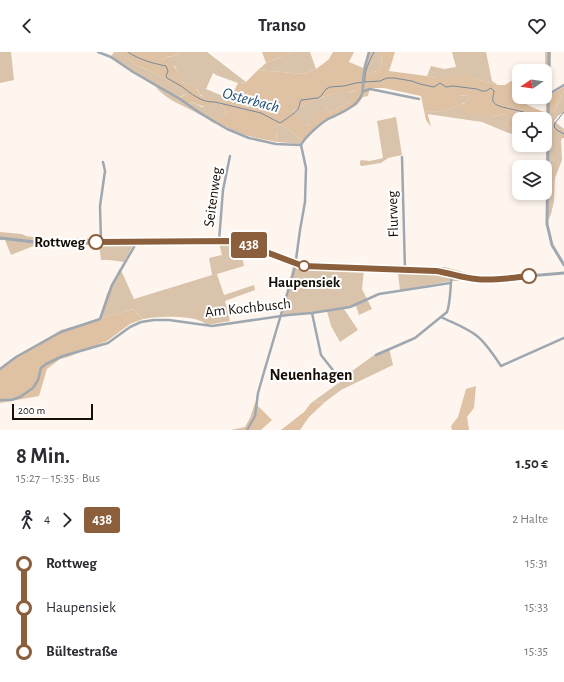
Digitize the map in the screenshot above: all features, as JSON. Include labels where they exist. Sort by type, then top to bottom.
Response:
[{"type":"street","points":[[98,52],[111,57],[227,129],[249,138],[276,144],[301,144]]},
{"type":"street","points":[[247,430],[255,416],[258,393],[296,264],[306,194],[306,168],[301,144],[304,139],[326,120],[341,114],[357,103],[364,91],[363,83],[369,52]]},
{"type":"street","points":[[549,52],[549,64]]},
{"type":"street","points":[[552,92],[564,84]]},
{"type":"street","points":[[364,91],[375,90],[419,99]]},
{"type":"street","points":[[549,104],[547,224],[552,245],[564,265]]},
{"type":"street","name":"Seitenweg","points":[[219,241],[223,190],[230,156]]},
{"type":"street","name":"Flurweg","points":[[402,157],[405,270]]},
{"type":"street","points":[[101,242],[100,206],[105,171],[103,162]]},
{"type":"street","points":[[0,238],[44,243],[237,242],[296,264],[307,266],[436,271],[483,280],[564,273]]},
{"type":"street","points":[[0,369],[16,357],[61,332],[100,319],[112,285],[134,247],[135,242]]},
{"type":"street","points":[[376,355],[415,338],[447,312],[449,307],[452,274]]},
{"type":"street","name":"Am Kochbusch","points":[[0,400],[11,400],[20,397],[33,388],[38,380],[41,368],[46,364],[63,356],[108,343],[130,327],[141,322],[169,320],[212,326],[350,307],[378,294],[450,283]]},
{"type":"street","points":[[312,313],[321,355],[336,374]]},
{"type":"street","points":[[441,317],[479,337],[501,366],[564,338]]},
{"type":"shaded area","points":[[0,52],[11,52],[14,80],[0,83]]},
{"type":"shaded area","points":[[114,52],[120,52],[137,66],[149,70],[189,93],[180,97],[189,104],[192,102],[202,107],[218,102],[227,112],[223,117],[215,121],[215,124],[168,98],[156,87],[110,58]]},
{"type":"shaded area","points":[[120,52],[178,52],[179,56],[169,56],[162,61],[169,61],[173,64],[183,82],[189,86],[195,87],[201,96],[225,102],[230,99],[238,83],[246,82],[258,70],[304,74],[323,64],[329,59],[333,52],[354,52],[349,62],[363,68],[364,76],[381,69],[382,52],[395,52],[389,71],[435,78],[467,75],[498,85],[505,85],[512,80],[512,104],[526,104],[545,112],[512,112],[512,128],[507,127],[506,123],[508,116],[505,114],[489,117],[488,112],[483,116],[479,116],[476,113],[469,115],[465,113],[460,107],[469,98],[467,95],[459,96],[459,104],[448,110],[427,111],[431,127],[426,120],[421,96],[384,88],[370,88],[368,96],[363,97],[357,105],[326,120],[303,141],[290,130],[279,124],[276,130],[277,142],[245,135],[215,121],[218,118],[223,117],[227,112],[218,102],[208,107],[192,102],[189,104],[179,98],[188,93],[149,70],[137,66]],"holes":[[[357,90],[349,102],[330,113],[327,108],[312,118],[307,126],[294,111],[319,98],[336,93],[347,93]]]},
{"type":"shaded area","points":[[178,52],[207,52],[246,82],[238,83],[213,73],[206,89],[230,99],[225,102],[205,97],[199,93],[197,89],[182,81],[175,66],[162,61],[163,59],[169,57],[179,56]]},
{"type":"shaded area","points":[[262,52],[292,52],[266,63]]},
{"type":"shaded area","points":[[292,52],[310,52],[316,69],[304,74],[258,70],[266,63]]},
{"type":"shaded area","points":[[368,52],[382,52],[381,69],[364,76],[363,68]]},
{"type":"shaded area","points":[[452,52],[486,52],[492,81],[498,85],[474,78],[435,78],[427,76],[431,66],[444,69],[456,67]]},
{"type":"shaded area","points":[[545,52],[551,52],[551,64],[545,64]]},
{"type":"shaded area","points":[[564,87],[564,91],[554,111],[550,111],[550,104],[552,104],[552,94]]},
{"type":"shaded area","points":[[358,90],[349,102],[330,113],[327,108],[306,126],[294,111],[319,98],[336,93],[347,93]]},
{"type":"shaded area","points":[[564,91],[564,112],[554,121],[564,129],[564,138],[561,140],[562,160],[555,178],[554,201],[551,214],[546,225],[546,200],[552,200],[552,160],[546,160],[546,152],[552,152],[552,112],[546,112],[546,104],[550,104],[550,111],[554,111]]},
{"type":"shaded area","points":[[468,95],[469,98],[467,102],[462,104],[478,114],[488,112],[491,117],[505,114],[508,116],[506,123],[507,127],[512,128],[512,134],[482,122],[427,114],[426,111],[448,110],[452,108],[459,104],[459,96]]},
{"type":"shaded area","points":[[396,117],[402,155],[388,158],[381,163],[360,165],[361,160],[370,161],[383,158],[377,121]]},
{"type":"shaded area","points":[[279,124],[290,130],[303,141],[303,144],[277,142],[276,129]]},
{"type":"shaded area","points":[[0,232],[22,234],[45,239],[165,238],[166,243],[134,243],[124,262],[101,260],[100,251],[97,245],[36,245],[11,255],[5,240],[0,240]]},
{"type":"shaded area","points":[[219,243],[240,245],[244,266],[217,274],[224,295],[254,285],[255,290],[225,301],[230,321],[207,325],[202,321],[186,317],[157,317],[143,319],[133,309],[99,319],[107,294],[120,268],[134,299],[212,275],[209,258],[222,255]]},
{"type":"shaded area","points":[[294,261],[305,263],[445,267],[474,275],[490,276],[491,281],[451,281],[400,290],[398,273],[364,270],[362,289],[372,309],[359,315],[356,306],[344,309],[358,330],[340,342],[331,326],[327,311],[282,316]]},
{"type":"shaded area","points":[[133,309],[143,319],[130,324],[107,341],[60,359],[47,369],[39,396],[0,403],[0,368],[16,356],[61,330]]},
{"type":"shaded area","points":[[389,348],[393,365],[341,390],[325,402],[311,403],[377,353]]},
{"type":"shaded area","points":[[476,386],[474,408],[467,417],[469,430],[452,430],[451,426],[458,417],[466,389]]},
{"type":"shaded area","points":[[325,402],[309,417],[300,430],[281,430],[304,412],[311,403]]},
{"type":"shaded area","points":[[255,403],[272,420],[261,430],[231,430],[245,427]]},
{"type":"waterway","name":"Osterbach","points":[[128,52],[146,61],[166,66],[168,71],[166,76],[167,78],[205,101],[261,113],[280,123],[299,108],[301,100],[318,98],[326,89],[330,87],[365,82],[366,70],[374,52]]},
{"type":"waterway","points":[[365,82],[394,78],[434,87],[440,83],[446,87],[453,86],[482,91],[486,91],[491,88],[494,91],[493,101],[495,104],[522,112]]},
{"type":"waterway","points":[[564,112],[555,123],[554,127],[564,134]]},
{"type":"bus line","name":"438","points":[[96,242],[228,241],[250,246],[303,266],[436,271],[483,280],[529,276]]},
{"type":"place","name":"Rottweg","points":[[96,242]]},
{"type":"place","name":"Haupensiek","points":[[304,266]]},
{"type":"district","name":"Neuenhagen","points":[[311,375]]}]
